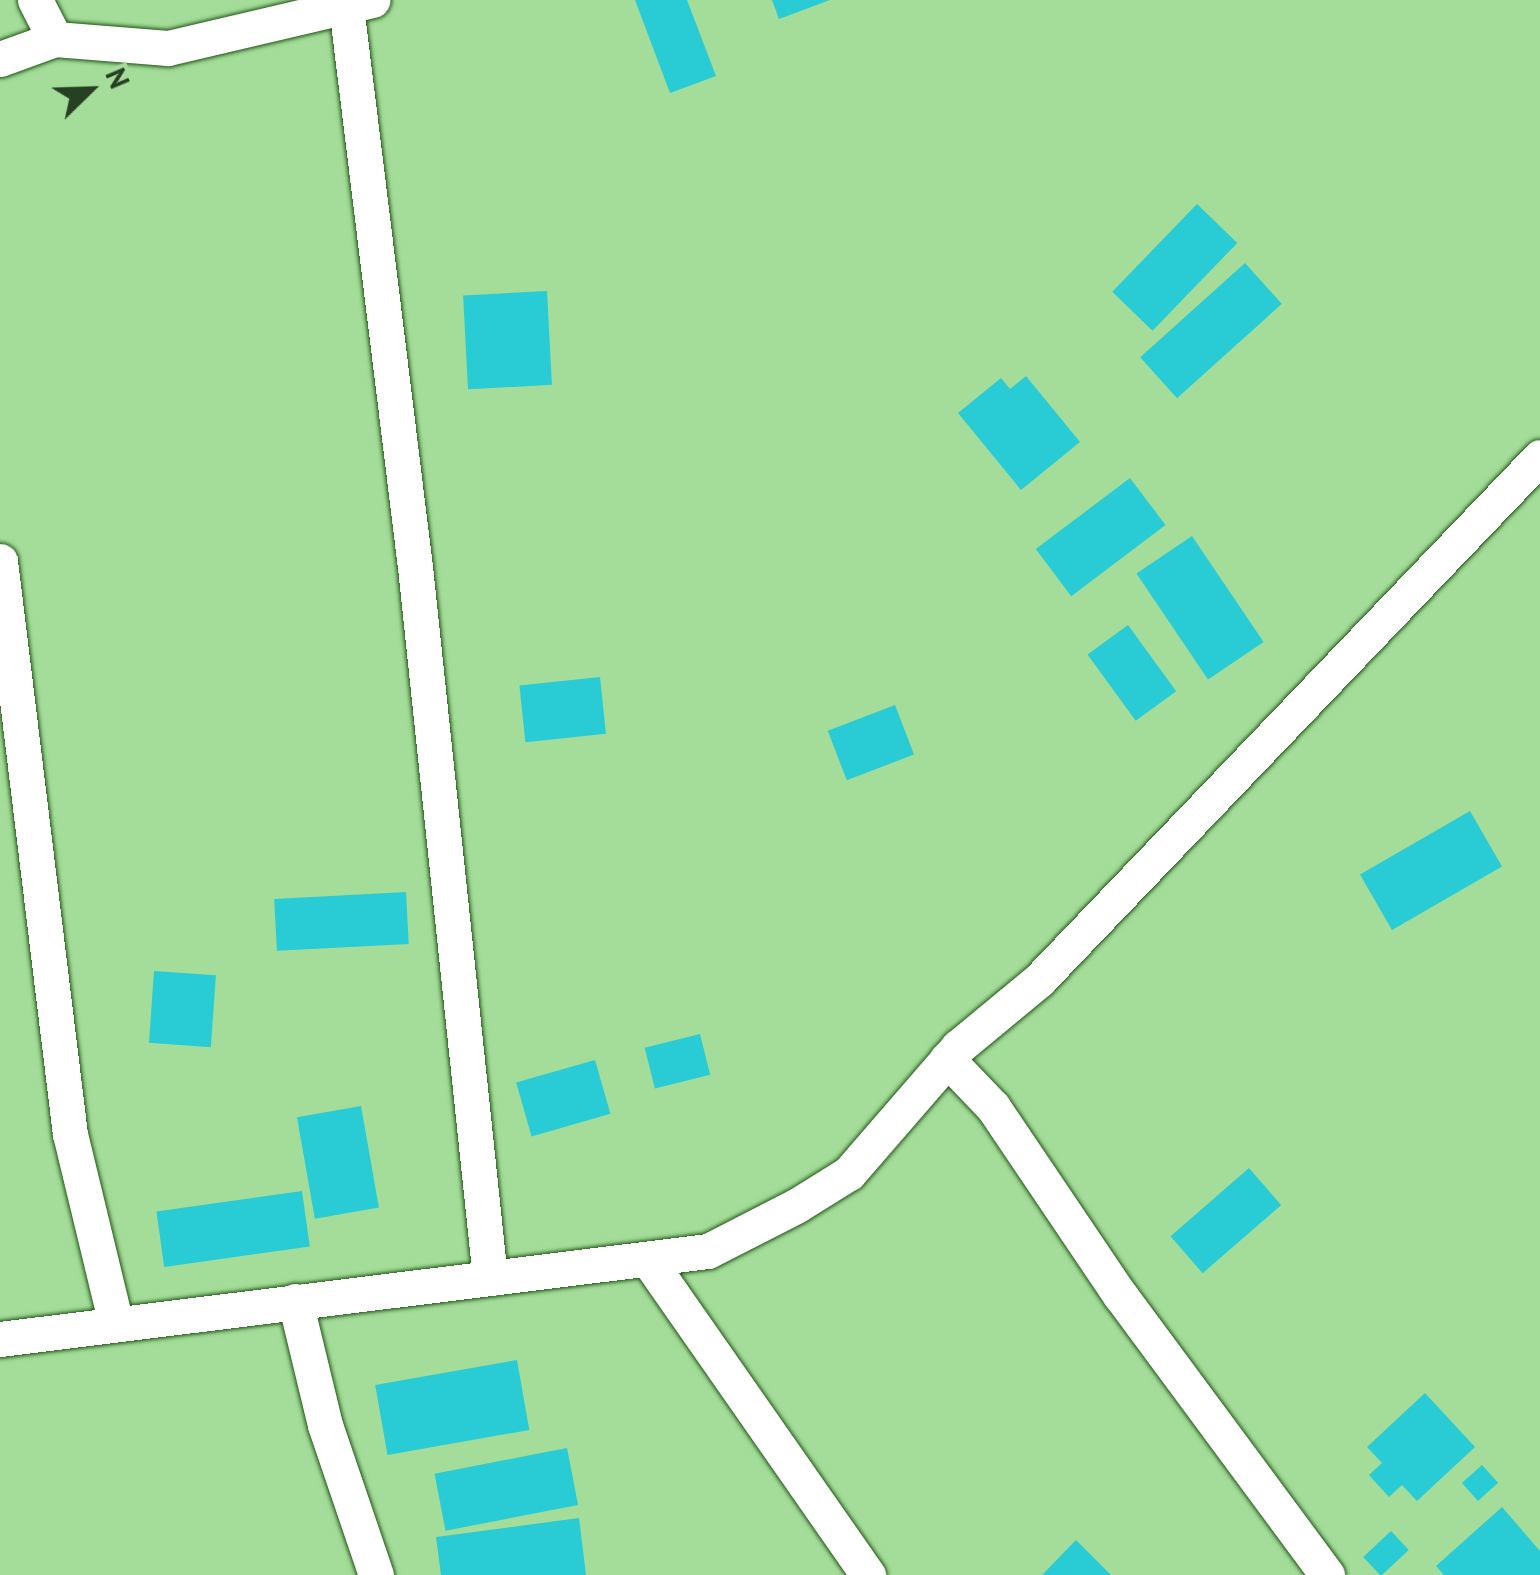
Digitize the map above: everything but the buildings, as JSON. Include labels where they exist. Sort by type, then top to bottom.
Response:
[{"type":"street","points":[[34,0],[55,39]]},
{"type":"street","points":[[0,58],[55,39],[168,48],[359,3],[490,1278]]},
{"type":"street","points":[[0,1339],[708,1251],[849,1174],[947,1059],[1039,980],[1540,457]]},
{"type":"street","points":[[0,561],[70,1134],[116,1324]]},
{"type":"street","points":[[947,1059],[993,1107],[1120,1295],[1327,1575]]},
{"type":"street","points":[[649,1261],[868,1575]]},
{"type":"street","points":[[295,1300],[325,1425],[376,1575]]}]
